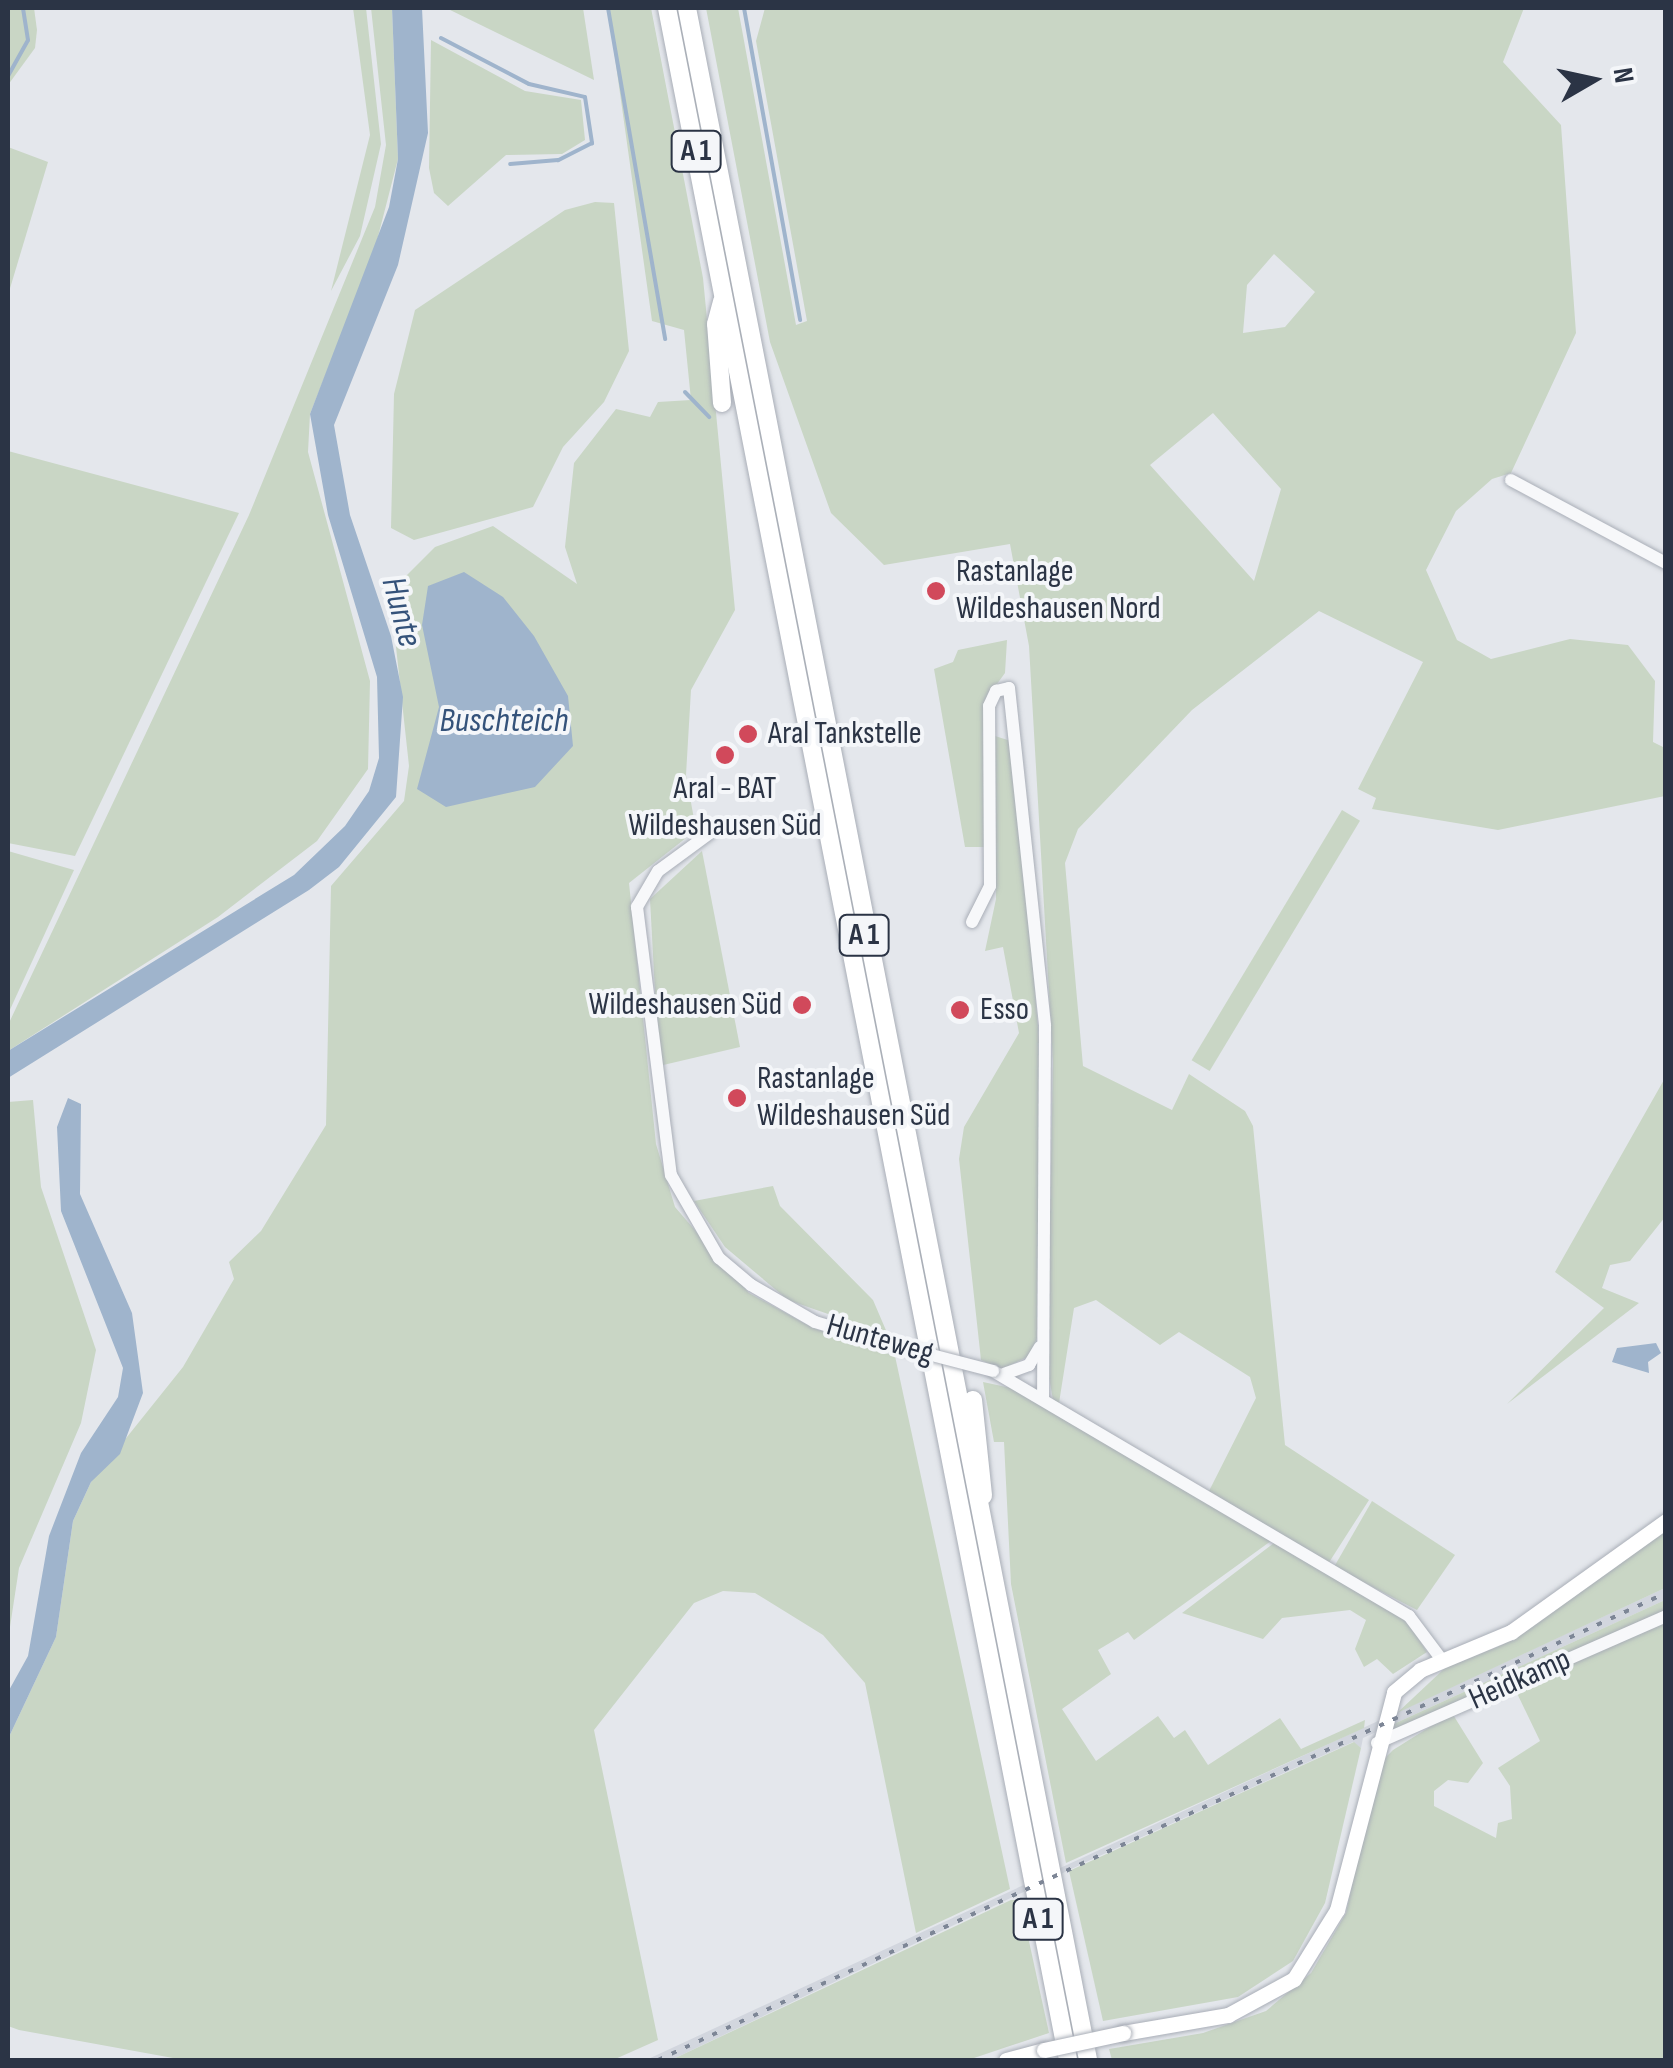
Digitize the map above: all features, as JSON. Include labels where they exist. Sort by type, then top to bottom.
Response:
[{"type":"highway","name":"A 1","points":[[667,8],[1068,2060]]},
{"type":"highway","name":"A 1","points":[[687,8],[982,1545],[1088,2060]]},
{"type":"highway","points":[[722,403],[716,324],[724,295]]},
{"type":"highway","points":[[973,1400],[986,1517],[982,1545]]},
{"type":"main road","points":[[1006,2060],[1247,2009],[1304,1968],[1337,1910],[1376,1743],[1394,1692],[1442,1660],[1511,1632],[1666,1520]]},
{"type":"street","points":[[1511,480],[1666,563]]},
{"type":"street","points":[[972,922],[990,886],[990,706],[996,691],[1009,688],[1046,1026],[1043,1397]]},
{"type":"street","name":"Hunteweg","points":[[710,834],[658,871],[637,907],[671,1176],[720,1258],[752,1285],[815,1322],[998,1373],[1043,1397],[1409,1616],[1442,1660]]},
{"type":"street","points":[[998,1373],[1029,1365],[1041,1346]]},
{"type":"street","name":"Heidkamp","points":[[1376,1743],[1666,1616]]},
{"type":"shaded area","points":[[1665,1588],[1665,1600],[1363,1738],[1361,1748],[1353,1742],[1086,1862],[671,2060],[646,2060]]},
{"type":"green space","points":[[8,8],[34,8],[37,30],[35,48],[8,85]]},
{"type":"green space","points":[[353,8],[366,8],[381,144],[360,236],[331,291],[370,135]]},
{"type":"green space","points":[[371,8],[392,8],[398,159],[374,252],[310,414],[308,452],[370,681],[368,769],[317,841],[218,917],[8,1051],[8,1025],[249,515],[375,207],[386,145]]},
{"type":"green space","points":[[446,8],[583,8],[594,80]]},
{"type":"green space","points":[[608,8],[651,8],[703,278],[735,610],[691,690],[686,775],[696,830],[629,883],[656,1144],[675,1207],[749,1293],[813,1328],[895,1356],[1010,1889],[916,1933],[865,1683],[823,1635],[755,1593],[723,1591],[694,1603],[594,1730],[658,2040],[613,2060],[184,2060],[19,2030],[8,2026],[8,1739],[56,1637],[73,1521],[91,1482],[183,1367],[234,1279],[229,1262],[261,1231],[326,1125],[331,886],[404,801],[409,766],[390,592],[435,547],[493,526],[577,584],[565,547],[574,463],[616,409],[650,417],[658,402],[691,400],[684,330],[652,321]]},
{"type":"green space","points":[[706,8],[738,8],[796,325],[807,321],[756,41],[765,8],[1524,8],[1503,62],[1561,125],[1576,333],[1511,473],[1492,479],[1456,511],[1426,570],[1457,640],[1491,659],[1570,639],[1628,645],[1655,681],[1653,742],[1665,748],[1665,796],[1498,830],[1372,809],[1376,798],[1358,789],[1423,662],[1319,611],[1192,710],[1078,829],[1065,863],[1083,1066],[1172,1110],[1189,1074],[1245,1111],[1253,1126],[1285,1445],[1369,1500],[1328,1564],[1209,1491],[1256,1398],[1250,1377],[1179,1332],[1160,1345],[1096,1300],[1074,1308],[1059,1403],[1053,1400],[1047,1366],[1053,1062],[1029,646],[1010,544],[884,565],[831,513],[770,342]],"holes":[[[1274,254],[1315,292],[1285,327],[1243,333],[1247,285]],[[1213,413],[1281,489],[1254,581],[1150,465]]]},
{"type":"green space","points":[[431,40],[525,91],[581,100],[585,140],[562,154],[506,155],[448,206],[434,193],[429,168]]},
{"type":"green space","points":[[8,147],[48,162],[8,295]]},
{"type":"green space","points":[[595,202],[614,203],[629,351],[604,402],[563,447],[533,507],[414,540],[391,528],[394,394],[415,310],[565,210]]},
{"type":"green space","points":[[8,451],[239,513],[75,856],[8,843]]},
{"type":"green space","points":[[1007,640],[1005,673],[989,695],[984,847],[965,847],[934,669],[953,662],[958,650]]},
{"type":"green space","points":[[995,736],[1014,742],[1041,1063],[1037,1338],[1030,1356],[1001,1369],[981,1360],[959,1159],[964,1127],[1019,1033],[1003,947],[985,951],[996,899]]},
{"type":"green space","points":[[1342,810],[1360,821],[1210,1071],[1192,1060]]},
{"type":"green space","points":[[8,851],[74,870],[8,1014]]},
{"type":"green space","points":[[702,851],[740,1047],[659,1066],[650,899]]},
{"type":"green space","points":[[1665,1078],[1665,1217],[1630,1261],[1610,1265],[1602,1288],[1639,1303],[1507,1404],[1604,1308],[1555,1272]]},
{"type":"green space","points":[[33,1100],[41,1187],[96,1350],[81,1423],[19,1568],[8,1640],[8,1102]]},
{"type":"green space","points":[[773,1186],[780,1206],[873,1300],[888,1335],[788,1300],[725,1247],[694,1201]]},
{"type":"green space","points":[[983,1382],[1025,1391],[1275,1538],[1134,1640],[1128,1632],[1098,1650],[1111,1674],[1062,1709],[1096,1761],[1158,1716],[1174,1738],[1185,1730],[1208,1765],[1280,1718],[1301,1749],[1365,1720],[1364,1728],[1066,1863],[1011,1584],[1004,1442],[994,1442]]},
{"type":"green space","points":[[1372,1501],[1455,1555],[1417,1610],[1334,1567]]},
{"type":"green space","points":[[1665,1528],[1665,1588],[1397,1713],[1445,1668],[1502,1645]]},
{"type":"green space","points":[[1278,1540],[1407,1621],[1427,1652],[1393,1674],[1377,1659],[1364,1667],[1355,1649],[1366,1620],[1350,1610],[1282,1618],[1263,1639],[1182,1613]]},
{"type":"green space","points":[[1665,1600],[1665,1611],[1397,1737],[1385,1728]]},
{"type":"green space","points":[[1665,1620],[1665,2060],[1112,2060],[1109,2049],[1203,2033],[1266,2011],[1311,1973],[1346,1913],[1378,1765],[1393,1750],[1452,1713],[1483,1763],[1468,1783],[1448,1780],[1434,1791],[1434,1806],[1496,1838],[1498,1823],[1512,1819],[1510,1786],[1498,1768],[1540,1741],[1514,1687]]},
{"type":"green space","points":[[1354,1742],[1361,1748],[1325,1903],[1293,1961],[1238,1997],[1103,2021],[1069,1871]]},
{"type":"green space","points":[[1011,1900],[1020,1900],[1049,2033],[968,2060],[671,2060]]},
{"type":"water","points":[[392,8],[422,8],[428,133],[398,265],[334,425],[350,515],[391,636],[403,697],[396,797],[339,867],[309,890],[8,1078],[8,1051],[294,875],[345,826],[369,791],[379,758],[377,677],[328,515],[310,414],[389,207],[398,159]]},
{"type":"water","name":"Buschteich","points":[[464,572],[503,597],[534,636],[568,696],[573,746],[535,787],[446,807],[417,789],[439,707],[422,625],[428,586]]},
{"type":"water","points":[[68,1098],[81,1104],[80,1194],[132,1313],[143,1393],[120,1454],[91,1482],[73,1521],[56,1637],[8,1739],[8,1692],[28,1656],[49,1536],[81,1453],[118,1397],[123,1368],[61,1211],[57,1127]]},
{"type":"water","points":[[1656,1343],[1661,1353],[1648,1362],[1649,1373],[1612,1362],[1617,1348]]},
{"type":"waterway","points":[[8,76],[28,40],[23,8]]},
{"type":"waterway","points":[[608,8],[665,339]]},
{"type":"waterway","points":[[744,8],[800,320]]},
{"type":"waterway","points":[[441,38],[529,84],[585,97],[592,143],[558,160],[510,164]]},
{"type":"waterway","points":[[685,392],[709,417]]},
{"type":"railway","points":[[658,2060],[1666,1593]]},
{"type":"place","name":"Rastanlage Wildeshausen Nord","points":[[936,591]]},
{"type":"place","name":"Aral Tankstelle","points":[[748,734]]},
{"type":"place","name":"Aral - BAT Wildeshausen Süd","points":[[725,755]]},
{"type":"place","name":"Wildeshausen Süd","points":[[802,1005]]},
{"type":"place","name":"Esso","points":[[960,1010]]},
{"type":"place","name":"Rastanlage Wildeshausen Süd","points":[[737,1098]]},
{"type":"water label","name":"Hunte","points":[[401,612]]}]
